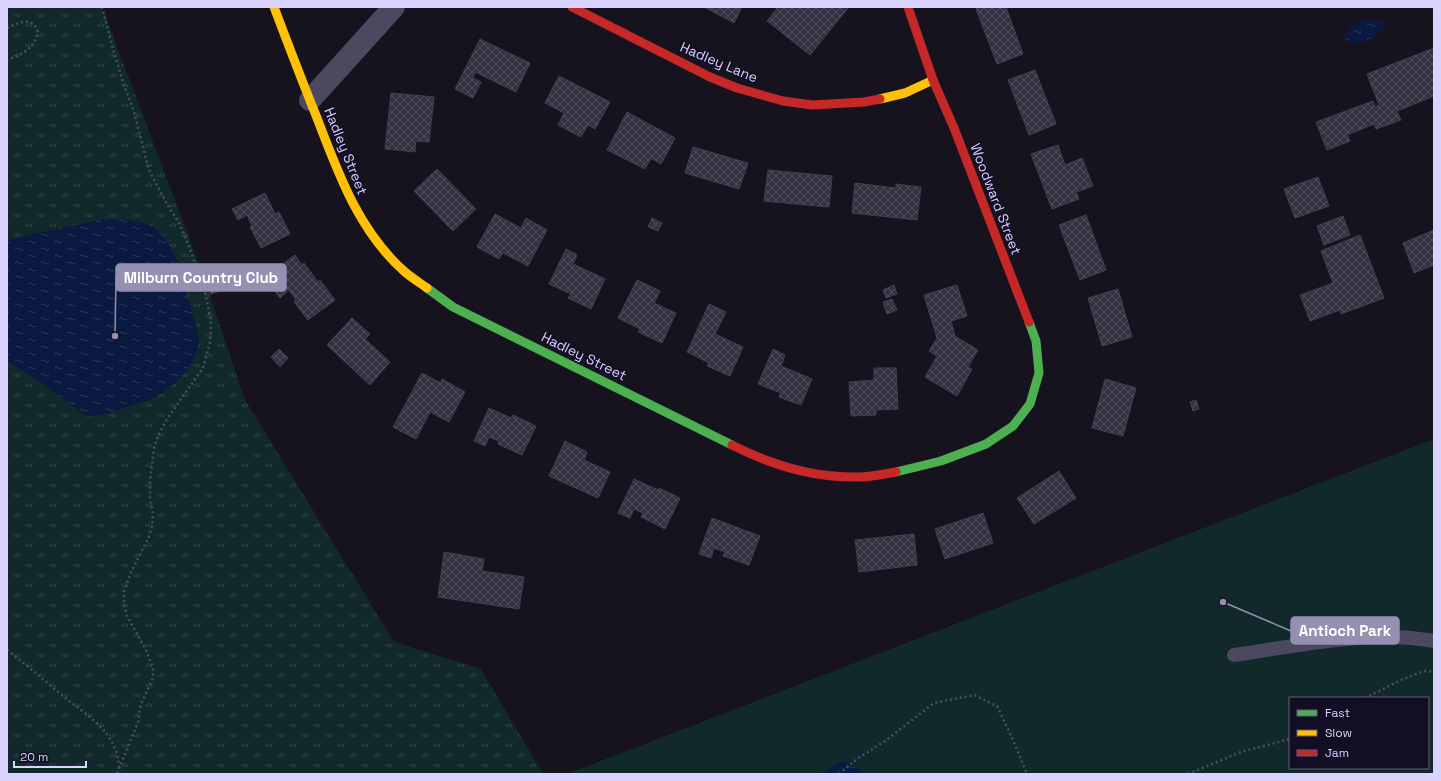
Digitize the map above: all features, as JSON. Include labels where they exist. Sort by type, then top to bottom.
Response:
[{"type":"street","name":"Hadley Street","points":[[274,7],[337,171],[354,207],[370,232],[387,254],[405,272],[453,307],[752,455],[782,466],[829,476],[860,477],[899,472],[941,461],[986,444],[1013,426],[1030,404]]},
{"type":"street","points":[[310,100],[394,7]]},
{"type":"street","name":"Hadley Lane","points":[[572,7],[710,76],[737,88],[783,101],[812,104],[864,102],[905,93],[933,80]]},
{"type":"street","name":"Woodward Street","points":[[908,7],[933,80],[957,135],[1036,341],[1039,373],[1030,404]]},
{"type":"lane","points":[[1234,655],[1359,638],[1422,639],[1434,641]]},
{"type":"path","points":[[102,7],[112,49],[134,112],[149,170],[179,223],[187,241],[205,292],[211,321],[210,342],[203,368],[167,419],[158,436],[154,448],[150,481],[150,497],[153,515],[152,527],[124,591],[124,604],[127,616],[154,668],[152,678],[141,704],[138,722],[117,774]]},
{"type":"path","points":[[7,28],[24,22],[29,22],[33,24],[38,32],[33,45],[27,51],[7,60]]},
{"type":"path","points":[[7,650],[99,724],[108,735],[114,746],[119,759],[119,770]]},
{"type":"path","points":[[1367,697],[1401,680],[1424,671],[1434,672]]},
{"type":"path","points":[[839,774],[857,759],[885,741],[934,703],[974,695],[997,706],[1027,774]]},
{"type":"path","points":[[1188,774],[1241,752],[1289,739]]},
{"type":"green space","points":[[7,7],[102,7],[202,272],[245,400],[394,642],[481,669],[543,774],[7,774]]},
{"type":"green space","points":[[1434,439],[1434,774],[567,774]]},
{"type":"water","points":[[1374,19],[1383,21],[1385,26],[1378,34],[1364,42],[1347,42],[1345,39],[1346,34],[1355,24]]},
{"type":"water","points":[[124,219],[150,225],[164,237],[173,250],[182,272],[188,300],[197,326],[199,337],[198,348],[187,370],[176,382],[160,395],[111,413],[97,416],[87,416],[7,361],[7,240],[99,220]]},
{"type":"water","points":[[843,761],[868,774],[819,774]]},
{"type":"building","points":[[704,7],[742,7],[734,23]]},
{"type":"building","points":[[778,7],[848,8],[810,55],[767,21]]},
{"type":"building","points":[[982,7],[1006,7],[1023,54],[997,64],[976,9]]},
{"type":"building","points":[[480,39],[530,63],[516,92],[475,72],[473,78],[481,82],[473,98],[455,89]]},
{"type":"building","points":[[1434,48],[1434,96],[1397,111],[1401,120],[1376,129],[1374,124],[1347,135],[1350,141],[1327,150],[1316,122],[1373,101],[1375,107],[1379,105],[1367,74]]},
{"type":"building","points":[[1035,70],[1056,124],[1029,135],[1008,80]]},
{"type":"building","points":[[559,76],[610,102],[595,129],[588,125],[581,137],[558,125],[564,113],[545,103]]},
{"type":"building","points":[[391,93],[434,97],[429,142],[416,141],[415,152],[385,149]]},
{"type":"building","points":[[627,112],[675,138],[661,164],[651,158],[645,169],[607,150]]},
{"type":"building","points":[[1058,145],[1065,165],[1082,158],[1093,186],[1076,192],[1079,199],[1052,209],[1031,154]]},
{"type":"building","points":[[693,147],[748,163],[739,189],[685,173]]},
{"type":"building","points":[[437,169],[476,209],[453,231],[414,191]]},
{"type":"building","points":[[768,170],[832,176],[829,207],[764,201]]},
{"type":"building","points":[[1318,177],[1329,206],[1295,218],[1284,189]]},
{"type":"building","points":[[855,183],[896,188],[896,184],[921,187],[917,220],[852,213]]},
{"type":"building","points":[[265,193],[275,214],[279,212],[290,234],[261,248],[250,227],[252,226],[247,215],[238,220],[232,209]]},
{"type":"building","points":[[495,214],[521,228],[526,218],[547,230],[528,266],[503,253],[499,259],[477,247]]},
{"type":"building","points":[[1086,215],[1106,270],[1080,280],[1059,225]]},
{"type":"building","points":[[1343,216],[1350,235],[1324,245],[1317,226]]},
{"type":"building","points":[[652,218],[662,223],[658,231],[648,227]]},
{"type":"building","points":[[1434,230],[1434,265],[1414,273],[1403,243]]},
{"type":"building","points":[[1360,235],[1384,298],[1341,314],[1340,310],[1310,321],[1300,295],[1333,283],[1321,251]]},
{"type":"building","points":[[566,249],[577,255],[573,264],[605,279],[591,309],[568,298],[571,294],[549,284]]},
{"type":"building","points":[[295,255],[302,265],[304,263],[318,282],[320,280],[335,300],[308,320],[294,302],[296,300],[289,290],[280,298],[272,287],[280,281],[273,271]]},
{"type":"building","points":[[216,280],[220,291],[211,294],[207,282]]},
{"type":"building","points":[[637,280],[660,291],[654,303],[676,313],[662,343],[638,332],[640,329],[618,318]]},
{"type":"building","points":[[894,285],[897,294],[886,298],[883,290]]},
{"type":"building","points":[[957,285],[967,316],[951,321],[955,336],[978,350],[968,367],[972,369],[957,396],[925,377],[937,356],[929,351],[937,338],[924,295]]},
{"type":"building","points":[[1118,289],[1132,337],[1102,346],[1088,298]]},
{"type":"building","points":[[892,299],[897,310],[887,314],[883,302]]},
{"type":"building","points":[[709,304],[726,312],[715,334],[743,347],[730,376],[707,366],[709,363],[687,352]]},
{"type":"building","points":[[352,318],[370,334],[365,339],[390,362],[370,385],[327,345]]},
{"type":"building","points":[[279,349],[288,358],[280,367],[271,357]]},
{"type":"building","points":[[773,349],[785,355],[781,366],[812,379],[801,405],[779,397],[781,393],[758,384]]},
{"type":"building","points":[[874,368],[896,368],[898,409],[876,410],[876,415],[851,416],[849,382],[874,380]]},
{"type":"building","points":[[422,373],[441,383],[442,379],[465,392],[449,422],[430,412],[416,439],[393,427]]},
{"type":"building","points":[[1105,379],[1136,388],[1123,436],[1092,428]]},
{"type":"building","points":[[1196,400],[1199,409],[1193,411],[1190,402]]},
{"type":"building","points":[[489,408],[511,418],[513,415],[536,426],[522,455],[498,444],[499,441],[489,437],[485,446],[474,441]]},
{"type":"building","points":[[565,441],[587,452],[584,460],[610,472],[598,498],[549,476]]},
{"type":"building","points":[[1059,471],[1076,498],[1034,524],[1017,498]]},
{"type":"building","points":[[634,479],[658,490],[659,488],[680,498],[665,529],[641,517],[643,513],[634,509],[630,518],[618,513]]},
{"type":"building","points":[[983,513],[993,543],[945,559],[935,529]]},
{"type":"building","points":[[712,518],[760,536],[749,565],[723,556],[725,552],[714,548],[711,558],[699,554]]},
{"type":"building","points":[[914,534],[917,565],[859,572],[855,540]]},
{"type":"building","points":[[444,552],[484,559],[482,571],[524,577],[519,609],[438,597]]},
{"type":"traffic: fast","points":[[427,288],[453,307],[732,445]]},
{"type":"traffic: fast","points":[[896,472],[941,461],[986,444],[1013,426],[1030,404],[1039,373],[1036,341],[1029,322]]},
{"type":"traffic: slow","points":[[274,7],[333,160],[362,220],[389,256],[405,272],[427,288]]},
{"type":"traffic: slow","points":[[880,99],[905,93],[933,80]]},
{"type":"traffic: jam","points":[[572,7],[710,77],[737,88],[783,101],[812,105],[864,102],[880,99]]},
{"type":"traffic: jam","points":[[908,7],[933,80],[954,128],[1029,322]]},
{"type":"traffic: jam","points":[[732,445],[762,459],[810,473],[843,477],[859,477],[896,472]]},
{"type":"place","name":"Milburn Country Club","points":[[115,336]]},
{"type":"place","name":"Antioch Park","points":[[1223,602]]}]
